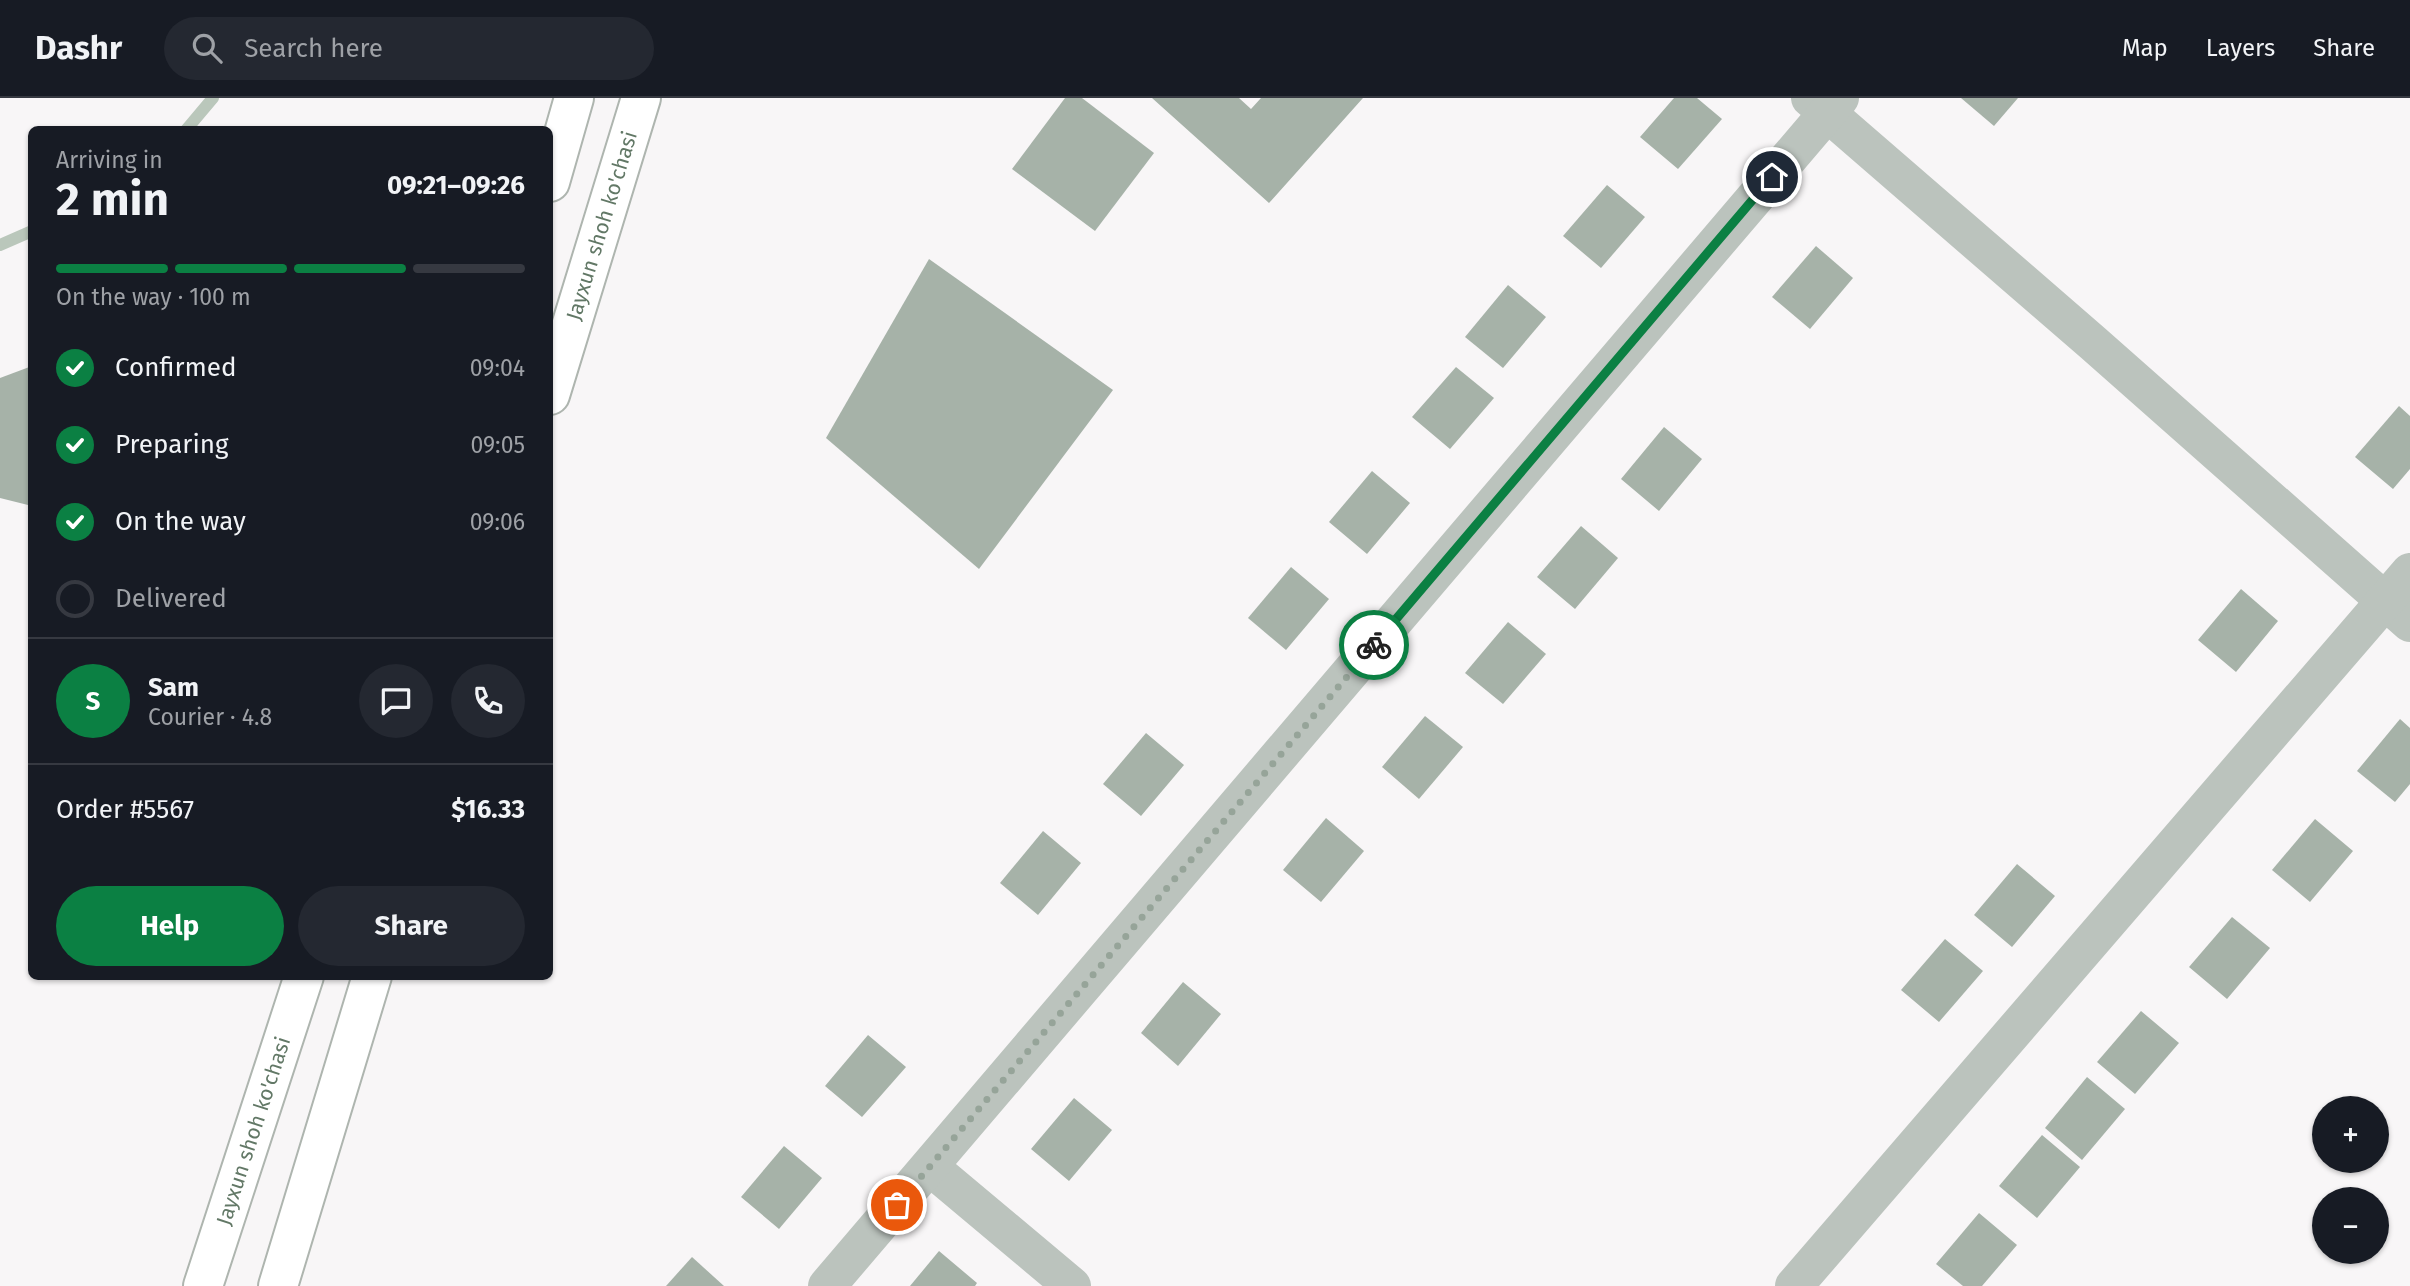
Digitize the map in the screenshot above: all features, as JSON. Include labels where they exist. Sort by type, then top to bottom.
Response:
[{"type":"highway","points":[[553,172],[574,98]]},
{"type":"highway","name":"Jayxun shoh ko'chasi","points":[[553,385],[641,98]]},
{"type":"highway","name":"Jayxun shoh ko'chasi","points":[[203,1286],[303,980]]},
{"type":"highway","points":[[278,1286],[371,980]]},
{"type":"street","points":[[827,1286],[1825,103],[2093,343],[2402,599],[1794,1286]]},
{"type":"street","points":[[930,1167],[1072,1286]]},
{"type":"building","points":[[1065,98],[1082,98],[1154,153],[1095,231],[1012,169]]},
{"type":"building","points":[[1152,98],[1239,98],[1251,109],[1261,98],[1363,98],[1269,203]]},
{"type":"building","points":[[1674,98],[1697,98],[1722,119],[1678,169],[1640,137]]},
{"type":"building","points":[[1961,98],[2018,98],[1994,126]]},
{"type":"building","points":[[1607,185],[1645,217],[1601,268],[1563,236]]},
{"type":"building","points":[[1816,246],[1853,278],[1810,329],[1772,297]]},
{"type":"building","points":[[929,259],[1113,390],[979,569],[826,438]]},
{"type":"building","points":[[1508,285],[1546,317],[1503,368],[1465,337]]},
{"type":"building","points":[[1456,367],[1494,398],[1450,449],[1412,417]]},
{"type":"building","points":[[28,368],[28,505],[0,498],[0,378]]},
{"type":"building","points":[[2399,406],[2410,416],[2410,469],[2393,489],[2355,457]]},
{"type":"building","points":[[1664,427],[1702,459],[1659,511],[1621,479]]},
{"type":"building","points":[[1372,471],[1410,503],[1367,554],[1329,522]]},
{"type":"building","points":[[1581,526],[1618,558],[1575,609],[1537,577]]},
{"type":"building","points":[[1291,567],[1329,599],[1286,650],[1248,618]]},
{"type":"building","points":[[2241,589],[2278,621],[2236,672],[2198,640]]},
{"type":"building","points":[[1508,622],[1546,654],[1503,704],[1465,673]]},
{"type":"building","points":[[1425,716],[1463,747],[1419,799],[1382,767]]},
{"type":"building","points":[[2400,719],[2410,728],[2410,784],[2395,802],[2357,771]]},
{"type":"building","points":[[1146,733],[1184,765],[1141,816],[1103,784]]},
{"type":"building","points":[[1326,818],[1364,851],[1321,902],[1283,870]]},
{"type":"building","points":[[2315,819],[2353,851],[2310,902],[2272,870]]},
{"type":"building","points":[[1043,831],[1081,863],[1038,915],[1000,883]]},
{"type":"building","points":[[2017,864],[2055,896],[2012,947],[1974,915]]},
{"type":"building","points":[[2232,917],[2270,948],[2227,999],[2189,967]]},
{"type":"building","points":[[1945,939],[1983,971],[1939,1022],[1901,990]]},
{"type":"building","points":[[1183,982],[1221,1014],[1178,1066],[1141,1033]]},
{"type":"building","points":[[2141,1011],[2179,1043],[2135,1094],[2097,1062]]},
{"type":"building","points":[[868,1035],[906,1067],[862,1117],[825,1086]]},
{"type":"building","points":[[2087,1077],[2125,1109],[2082,1160],[2045,1128]]},
{"type":"building","points":[[1074,1098],[1112,1130],[1069,1181],[1031,1149]]},
{"type":"building","points":[[2042,1135],[2080,1167],[2037,1218],[1999,1186]]},
{"type":"building","points":[[784,1146],[822,1178],[779,1229],[741,1197]]},
{"type":"building","points":[[1979,1213],[2017,1245],[1982,1286],[1963,1286],[1936,1264]]},
{"type":"building","points":[[939,1251],[977,1283],[975,1286],[910,1286]]},
{"type":"building","points":[[692,1257],[724,1286],[666,1286]]},
{"type":"waterway","points":[[189,126],[213,98]]},
{"type":"waterway","points":[[0,245],[28,233]]},
{"type":"way so far","points":[[897,1205],[1374,645]]},
{"type":"route","points":[[1374,645],[1772,177]]}]
